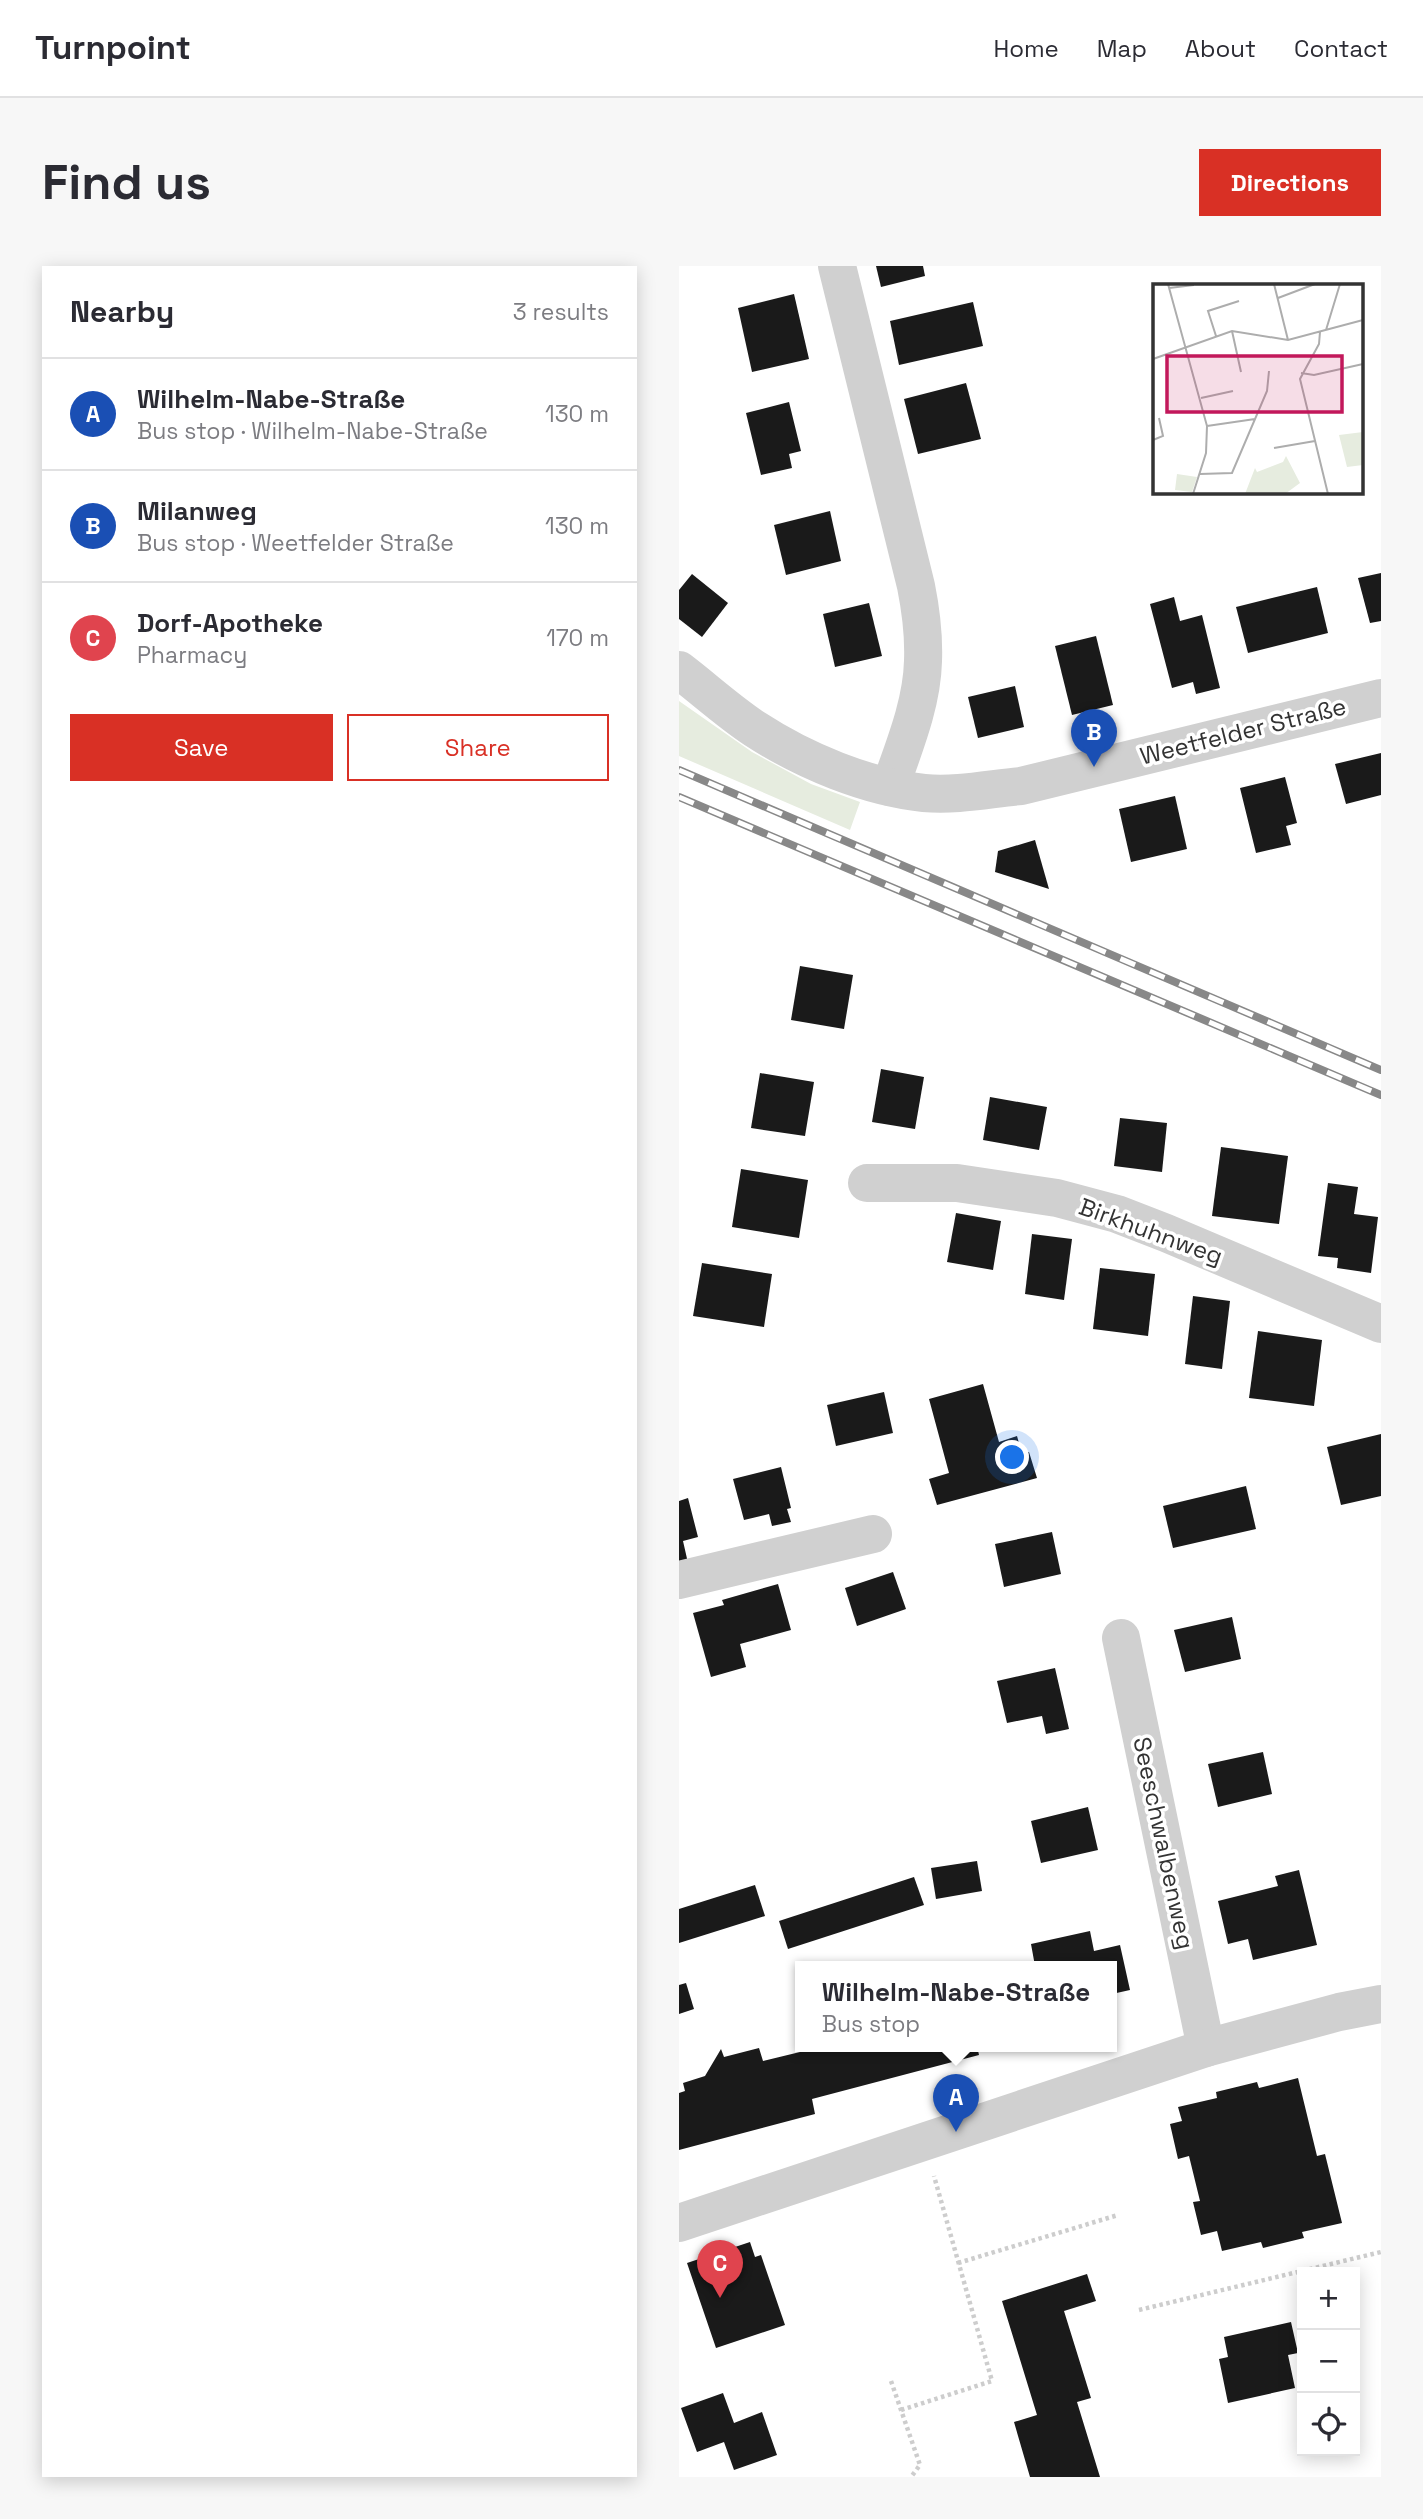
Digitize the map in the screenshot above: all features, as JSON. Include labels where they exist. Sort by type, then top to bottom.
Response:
[{"type":"street","points":[[837,266],[923,623],[923,664],[916,704],[890,787]]},
{"type":"street","name":"Weetfelder Straße","points":[[679,670],[755,729],[817,762],[850,776],[926,793],[1021,786],[1381,698]]},
{"type":"street","name":"Birkhuhnweg","points":[[867,1182],[957,1183],[1057,1198],[1117,1214],[1381,1324]]},
{"type":"street","points":[[679,1580],[873,1534]]},
{"type":"street","name":"Seeschwalbenweg","points":[[1121,1638],[1206,2048]]},
{"type":"street","points":[[679,2223],[1206,2048],[1381,2004]]},
{"type":"path","points":[[901,2410],[992,2381],[924,2141]]},
{"type":"path","points":[[958,2263],[1118,2215]]},
{"type":"path","points":[[1139,2310],[1381,2252]]},
{"type":"path","points":[[891,2382],[920,2465],[911,2477]]},
{"type":"shaded area","points":[[679,701],[752,752],[811,784],[860,802],[850,830],[679,756]]},
{"type":"building","points":[[876,266],[923,266],[925,276],[881,287]]},
{"type":"building","points":[[794,294],[809,359],[752,372],[738,308]]},
{"type":"building","points":[[973,302],[983,346],[899,365],[890,321]]},
{"type":"building","points":[[966,383],[981,439],[918,454],[904,399]]},
{"type":"building","points":[[789,402],[801,451],[789,454],[792,468],[761,475],[746,413]]},
{"type":"building","points":[[830,511],[841,561],[786,575],[774,525]]},
{"type":"building","points":[[1381,573],[1381,621],[1370,623],[1358,578]]},
{"type":"building","points":[[692,574],[728,603],[702,637],[679,619],[679,590]]},
{"type":"building","points":[[1317,587],[1328,633],[1248,653],[1236,607]]},
{"type":"building","points":[[1174,597],[1180,621],[1202,615],[1220,688],[1196,694],[1193,682],[1172,688],[1150,604]]},
{"type":"building","points":[[869,603],[882,656],[835,667],[823,614]]},
{"type":"building","points":[[1096,636],[1113,705],[1072,715],[1055,646]]},
{"type":"building","points":[[1015,686],[1024,727],[978,738],[968,697]]},
{"type":"building","points":[[1381,753],[1381,795],[1346,804],[1335,764]]},
{"type":"building","points":[[1285,777],[1297,823],[1286,826],[1291,845],[1256,853],[1240,788]]},
{"type":"building","points":[[1175,796],[1187,849],[1131,862],[1119,809]]},
{"type":"building","points":[[1035,840],[1049,889],[995,872],[998,851]]},
{"type":"building","points":[[800,966],[853,975],[844,1029],[791,1020]]},
{"type":"building","points":[[881,1069],[924,1077],[915,1129],[872,1122]]},
{"type":"building","points":[[760,1073],[814,1082],[805,1136],[751,1128]]},
{"type":"building","points":[[990,1097],[1047,1107],[1039,1150],[983,1140]]},
{"type":"building","points":[[1120,1118],[1167,1123],[1162,1172],[1114,1166]]},
{"type":"building","points":[[1221,1147],[1288,1156],[1279,1224],[1212,1216]]},
{"type":"building","points":[[741,1169],[808,1180],[799,1238],[732,1227]]},
{"type":"building","points":[[1328,1183],[1358,1187],[1354,1214],[1378,1217],[1371,1273],[1337,1268],[1338,1258],[1318,1256]]},
{"type":"building","points":[[956,1213],[1001,1221],[993,1270],[947,1262]]},
{"type":"building","points":[[1032,1234],[1072,1239],[1064,1300],[1025,1294]]},
{"type":"building","points":[[702,1263],[772,1274],[764,1327],[693,1316]]},
{"type":"building","points":[[1100,1268],[1155,1274],[1148,1336],[1093,1329]]},
{"type":"building","points":[[1193,1296],[1230,1301],[1222,1369],[1185,1364]]},
{"type":"building","points":[[1258,1331],[1322,1340],[1314,1406],[1249,1398]]},
{"type":"building","points":[[983,1384],[999,1442],[1017,1436],[1022,1454],[1029,1452],[1037,1478],[937,1505],[929,1479],[949,1473],[929,1399]]},
{"type":"building","points":[[884,1392],[893,1433],[836,1446],[827,1405]]},
{"type":"building","points":[[1381,1434],[1381,1496],[1341,1505],[1327,1447]]},
{"type":"building","points":[[781,1467],[791,1508],[787,1509],[791,1522],[772,1526],[769,1514],[744,1520],[733,1479]]},
{"type":"building","points":[[1246,1486],[1256,1529],[1173,1548],[1163,1506]]},
{"type":"building","points":[[688,1498],[698,1537],[683,1541],[688,1563],[679,1565],[679,1501]]},
{"type":"building","points":[[1052,1532],[1061,1574],[1004,1587],[995,1544]]},
{"type":"building","points":[[893,1572],[906,1609],[857,1626],[845,1588]]},
{"type":"building","points":[[778,1584],[791,1630],[740,1644],[746,1667],[711,1677],[693,1613],[724,1605],[722,1600]]},
{"type":"building","points":[[1232,1617],[1241,1659],[1185,1672],[1174,1630]]},
{"type":"building","points":[[1055,1668],[1069,1729],[1046,1734],[1042,1716],[1007,1723],[997,1681]]},
{"type":"building","points":[[1263,1752],[1272,1794],[1218,1807],[1208,1764]]},
{"type":"building","points":[[1088,1807],[1098,1850],[1041,1863],[1031,1821]]},
{"type":"building","points":[[977,1861],[982,1891],[936,1899],[931,1868]]},
{"type":"building","points":[[1299,1870],[1317,1945],[1253,1960],[1248,1939],[1228,1944],[1218,1901],[1278,1886],[1275,1876]]},
{"type":"building","points":[[914,1877],[924,1905],[788,1949],[779,1921]]},
{"type":"building","points":[[755,1885],[765,1916],[679,1943],[679,1909]]},
{"type":"building","points":[[1090,1931],[1094,1951],[1120,1945],[1130,1990],[1117,1993],[1117,1961],[1034,1961],[1031,1944]]},
{"type":"building","points":[[686,1983],[694,2009],[679,2014],[679,1985]]},
{"type":"building","points":[[759,2048],[763,2061],[800,2052],[978,2052],[979,2055],[812,2099],[815,2114],[679,2150],[679,2093],[685,2091],[683,2083],[705,2076],[721,2049],[724,2057]]},
{"type":"building","points":[[1298,2078],[1317,2156],[1325,2154],[1342,2223],[1302,2232],[1304,2238],[1263,2248],[1261,2242],[1222,2251],[1217,2231],[1201,2235],[1193,2202],[1200,2201],[1189,2156],[1178,2159],[1170,2124],[1182,2121],[1178,2107],[1217,2098],[1216,2092],[1257,2082],[1259,2088]]},
{"type":"building","points":[[750,2242],[755,2257],[761,2255],[785,2325],[716,2348],[687,2263]]},
{"type":"building","points":[[1087,2274],[1096,2301],[1064,2311],[1091,2398],[1077,2402],[1100,2477],[1030,2477],[1014,2422],[1037,2415],[1002,2301]]},
{"type":"building","points":[[1291,2322],[1297,2353],[1288,2355],[1295,2388],[1228,2403],[1219,2359],[1228,2357],[1224,2337]]},
{"type":"building","points":[[723,2393],[734,2423],[762,2412],[777,2455],[734,2470],[724,2442],[697,2452],[681,2408]]},
{"type":"railway","points":[[679,770],[1381,1070]]},
{"type":"railway","points":[[679,797],[1381,1095]]},
{"type":"place","name":"Milanweg","points":[[1094,767]]},
{"type":"place","name":"Wilhelm-Nabe-Straße","points":[[956,2132]]},
{"type":"place","name":"Dorf-Apotheke","points":[[720,2298]]}]
